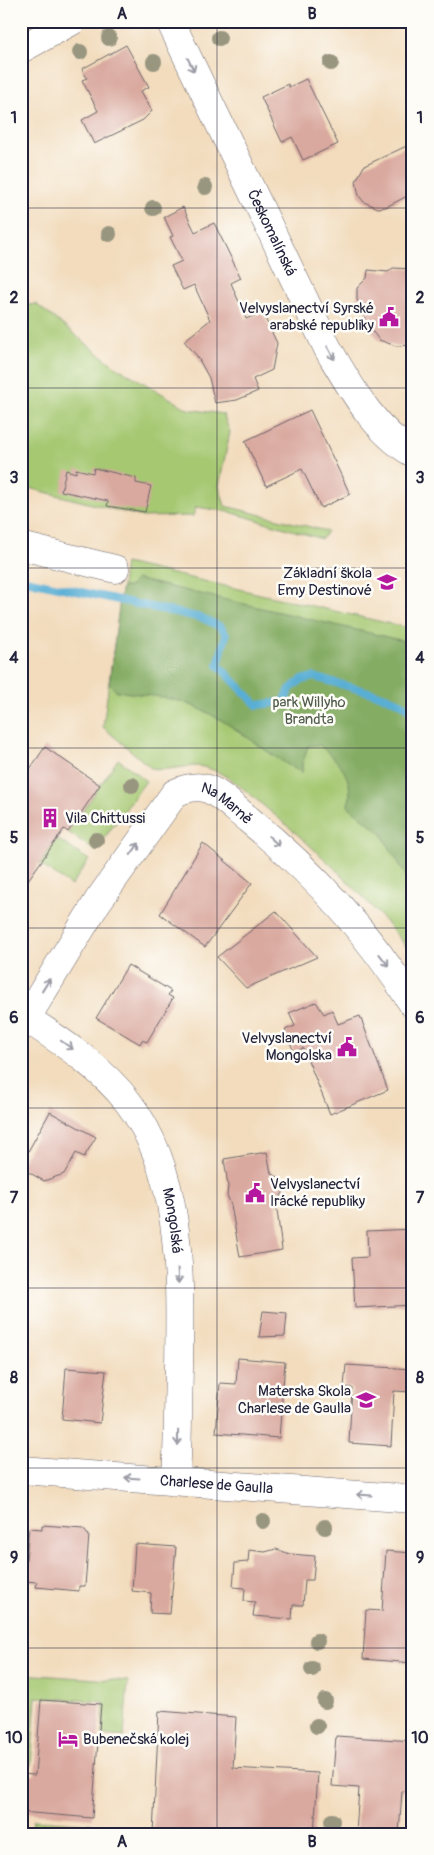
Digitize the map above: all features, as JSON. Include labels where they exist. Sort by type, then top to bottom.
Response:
[{"type":"street","points":[[21,49],[72,21]]},
{"type":"street","name":"Českomalínská","points":[[170,21],[328,349],[355,395],[381,426],[411,450]]},
{"type":"street","points":[[21,546],[115,569]]},
{"type":"street","name":"Na Marně","points":[[24,1022],[98,901],[175,793],[198,787],[218,795],[267,835],[322,885],[390,968],[413,1004]]},
{"type":"street","name":"Mongolská","points":[[24,1022],[80,1055],[128,1102],[144,1127],[165,1180],[172,1211],[180,1305],[176,1481]]},
{"type":"street","name":"Charlese de Gaulla","points":[[21,1470],[413,1499]]},
{"type":"green space","points":[[36,304],[112,364],[188,409],[223,414],[230,432],[219,486],[225,506],[327,531],[322,539],[230,512],[196,507],[193,516],[143,517],[21,486],[21,306]]},
{"type":"green space","name":"park Willyho Brandta","points":[[125,563],[413,629],[413,955],[343,877],[305,841],[237,784],[221,774],[204,767],[151,768],[103,727]]},
{"type":"green space","name":"park Willyho Brandta","points":[[136,579],[413,643],[413,887],[381,833],[348,806],[349,786],[344,772],[336,760],[319,745],[308,746],[302,765],[302,773],[234,728],[191,705],[154,696],[116,691],[109,684],[121,591],[123,587],[130,587]]},
{"type":"green space","points":[[118,759],[146,781],[95,851],[68,832]]},
{"type":"green space","points":[[57,839],[89,860],[71,886],[40,864]]},
{"type":"green space","points":[[21,1674],[128,1681],[124,1737],[102,1735],[104,1702],[36,1697],[31,1765],[21,1764]]},
{"type":"green space","points":[[33,1820],[92,1824],[97,1829],[96,1834],[32,1834]]},
{"type":"building","points":[[126,45],[149,87],[141,91],[152,111],[143,120],[94,144],[82,120],[98,111],[82,80],[87,78],[82,69]]},
{"type":"building","points":[[306,79],[338,144],[303,160],[292,137],[282,142],[261,97],[288,84],[289,87]]},
{"type":"building","points":[[413,143],[413,193],[386,207],[378,208],[364,202],[359,196],[356,181],[364,166]]},
{"type":"building","points":[[183,207],[195,232],[214,223],[241,278],[231,283],[246,319],[262,312],[277,343],[272,370],[253,379],[258,391],[237,400],[215,403],[209,378],[197,356],[184,341],[210,320],[194,285],[183,290],[171,266],[182,261],[170,237],[173,236],[164,217]]},
{"type":"building","name":"Velvyslanectví Syrské arabské republiky","points":[[393,268],[413,269],[413,345],[396,346],[379,340],[370,328],[364,327],[365,310],[357,300],[357,288],[367,278],[368,270],[388,272]]},
{"type":"building","points":[[310,410],[350,494],[321,508],[302,469],[266,486],[245,441]]},
{"type":"building","points":[[94,468],[136,478],[136,483],[151,486],[145,512],[107,506],[108,501],[61,491],[66,470],[76,473],[76,469],[93,473]]},
{"type":"building","name":"Vila Chittussi","points":[[45,747],[100,785],[68,832],[64,829],[21,890],[21,782]]},
{"type":"building","points":[[203,843],[252,883],[205,947],[160,914]]},
{"type":"building","points":[[276,911],[317,957],[246,988],[217,957]]},
{"type":"building","points":[[128,965],[171,991],[168,995],[173,998],[147,1042],[142,1040],[140,1044],[96,1018]]},
{"type":"building","points":[[316,1002],[324,1014],[332,1010],[338,1024],[360,1016],[388,1090],[330,1114],[303,1048],[294,1052],[285,1030],[295,1026],[289,1013]]},
{"type":"building","points":[[50,1112],[96,1137],[84,1157],[76,1153],[64,1174],[44,1181],[21,1168],[21,1164]]},
{"type":"building","name":"Velvyslanectví Irácké republiky","points":[[267,1152],[271,1173],[281,1179],[284,1186],[283,1193],[276,1202],[282,1250],[240,1257],[231,1205],[227,1195],[228,1186],[224,1159]]},
{"type":"building","points":[[413,1229],[413,1305],[355,1308],[352,1258],[368,1257],[367,1231]]},
{"type":"building","points":[[263,1311],[287,1313],[285,1336],[259,1337]]},
{"type":"building","points":[[238,1358],[285,1362],[279,1438],[216,1433],[220,1383],[236,1384]]},
{"type":"building","points":[[346,1365],[413,1369],[413,1392],[394,1391],[391,1446],[349,1443],[352,1388],[344,1387]]},
{"type":"building","points":[[66,1368],[106,1371],[100,1423],[62,1419]]},
{"type":"building","points":[[42,1525],[83,1528],[89,1535],[85,1586],[79,1586],[79,1591],[36,1587],[37,1582],[24,1581],[29,1528],[42,1529]]},
{"type":"building","points":[[135,1544],[176,1547],[170,1614],[150,1613],[151,1593],[132,1591]]},
{"type":"building","points":[[276,1549],[290,1554],[315,1556],[313,1580],[305,1580],[303,1605],[293,1605],[292,1619],[253,1616],[255,1602],[244,1601],[245,1588],[233,1587],[235,1563],[248,1562],[249,1550],[265,1552]]},
{"type":"building","points":[[386,1551],[413,1553],[413,1663],[363,1659],[366,1610],[382,1611]]},
{"type":"building","name":"Bubenečská kolej","points":[[41,1700],[101,1704],[92,1818],[21,1812],[21,1774],[35,1775]]},
{"type":"building","points":[[159,1711],[236,1717],[233,1768],[318,1773],[314,1834],[153,1834]]},
{"type":"building","points":[[336,1736],[413,1741],[413,1792],[402,1791],[399,1834],[356,1834],[359,1788],[332,1786]]},
{"type":"waterway","points":[[21,579],[202,618],[221,627],[226,635],[218,665],[257,705],[284,702],[290,689],[301,680],[314,677],[380,695],[401,703],[413,713]]},
{"type":"place","name":"Velvyslanectví Syrské arabské republiky","points":[[389,317]]},
{"type":"place","name":"Základní škola Emy Destinové","points":[[387,582]]},
{"type":"place","name":"Vila Chittussi","points":[[50,818]]},
{"type":"place","name":"Velvyslanectví Mongolska","points":[[347,1047]]},
{"type":"place","name":"Velvyslanectví Irácké republiky","points":[[255,1193]]},
{"type":"place","name":"Materska Skola Charlese de Gaulla","points":[[366,1400]]},
{"type":"place","name":"Bubenečská kolej","points":[[68,1739]]}]
